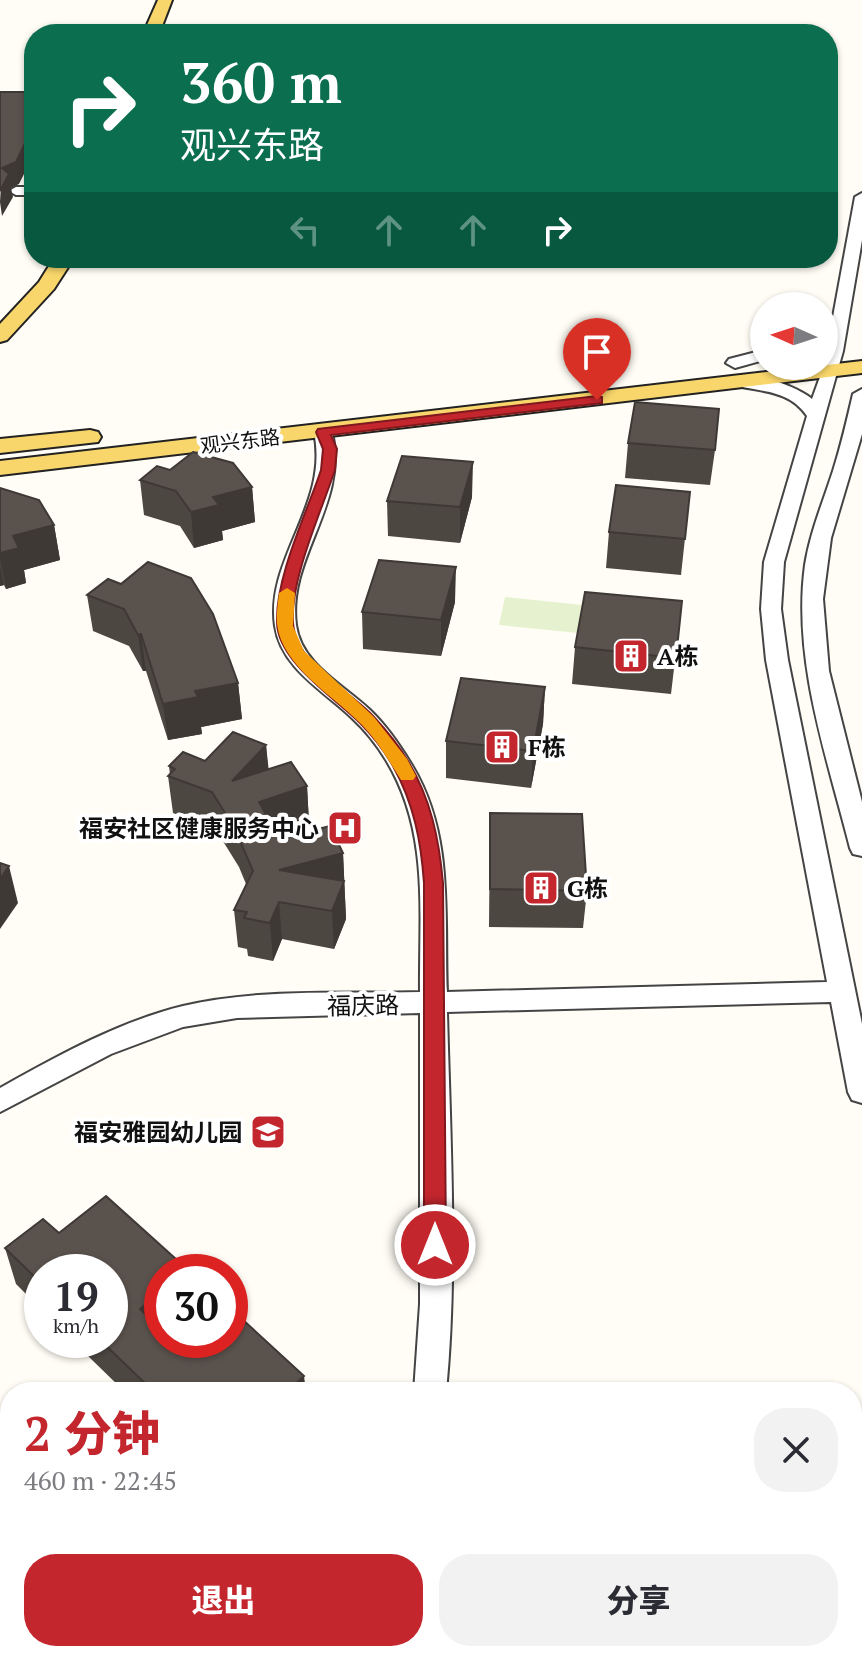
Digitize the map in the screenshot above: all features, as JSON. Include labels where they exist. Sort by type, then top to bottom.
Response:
[{"type":"main road","points":[[155,24],[165,0]]},
{"type":"main road","points":[[169,24],[179,0]]},
{"type":"main road","points":[[0,318],[30,287],[41,268]]},
{"type":"main road","points":[[0,336],[47,285],[58,268]]},
{"type":"main road","name":"观兴东路","points":[[838,355],[862,348]]},
{"type":"main road","name":"观兴东路","points":[[838,360],[862,367]]},
{"type":"main road","name":"观兴东路","points":[[0,446],[740,372],[750,366]]},
{"type":"main road","name":"观兴东路","points":[[0,468],[323,432],[750,370]]},
{"type":"street","points":[[16,191],[24,191]]},
{"type":"street","points":[[838,329],[862,197]]},
{"type":"street","points":[[838,314],[844,309]]},
{"type":"street","points":[[740,372],[792,392],[808,403],[816,416]]},
{"type":"street","points":[[824,380],[774,562],[771,609],[777,660],[862,1092]]},
{"type":"street","points":[[862,394],[858,425],[818,551],[812,615],[817,663],[862,848]]},
{"type":"street","points":[[323,432],[330,460],[286,594],[285,626],[297,653],[317,676],[368,721],[400,763],[418,800],[429,836],[433,883],[434,1004],[435,1337],[431,1382]]},
{"type":"street","name":"福庆路","points":[[0,1101],[82,1056],[141,1029],[211,1011],[280,1006],[842,992]]},
{"type":"green space","points":[[505,597],[583,605],[578,633],[499,625]]},
{"type":"building","points":[[0,92],[24,92],[24,146],[16,162],[2,168],[9,174],[0,191]]},
{"type":"building","points":[[635,402],[719,409],[715,450],[628,443]]},
{"type":"building","points":[[193,452],[233,463],[252,487],[213,497],[219,505],[191,512],[176,491],[140,480],[157,466],[170,470]]},
{"type":"building","points":[[402,456],[473,462],[460,507],[387,501]]},
{"type":"building","points":[[616,485],[690,492],[685,539],[609,532]]},
{"type":"building","points":[[0,488],[39,500],[54,525],[13,536],[19,548],[0,553]]},
{"type":"building","points":[[379,560],[456,567],[441,620],[362,612]]},
{"type":"building","points":[[148,562],[191,578],[213,614],[238,683],[195,691],[198,697],[163,704],[141,634],[138,635],[124,609],[87,595],[108,579],[121,584]]},
{"type":"building","points":[[585,592],[682,601],[676,658],[575,647]]},
{"type":"building","points":[[461,678],[545,687],[533,751],[446,741]]},
{"type":"building","points":[[233,732],[266,745],[232,781],[291,762],[307,786],[259,802],[280,839],[330,826],[343,853],[279,870],[344,881],[332,911],[279,902],[270,923],[244,918],[247,912],[234,910],[253,871],[235,829],[212,792],[168,776],[175,769],[169,766],[183,752],[205,761]]},
{"type":"building","points":[[490,813],[582,814],[587,891],[490,889]]},
{"type":"building","points":[[0,863],[9,866],[0,879]]},
{"type":"building","points":[[106,1196],[170,1254],[144,1254],[144,1306],[140,1309],[144,1313],[144,1358],[248,1358],[248,1325],[304,1376],[298,1382],[144,1382],[119,1358],[128,1358],[128,1254],[24,1254],[24,1266],[5,1248],[43,1219],[59,1233]]},
{"type":"slow traffic","points":[[287,593],[285,626],[297,653],[317,676],[368,721],[407,776]]},
{"type":"place","name":"A栋","points":[[631,656]]},
{"type":"place","name":"F栋","points":[[502,747]]},
{"type":"place","name":"福安社区健康服务中心","points":[[345,828]]},
{"type":"place","name":"G栋","points":[[541,888]]},
{"type":"place","name":"福安雅园幼儿园","points":[[268,1132]]},
{"type":"route","points":[[435,1245],[433,883],[429,836],[418,800],[400,763],[368,721],[317,676],[297,653],[285,626],[286,594],[328,470],[330,449],[323,432],[597,400]]}]
